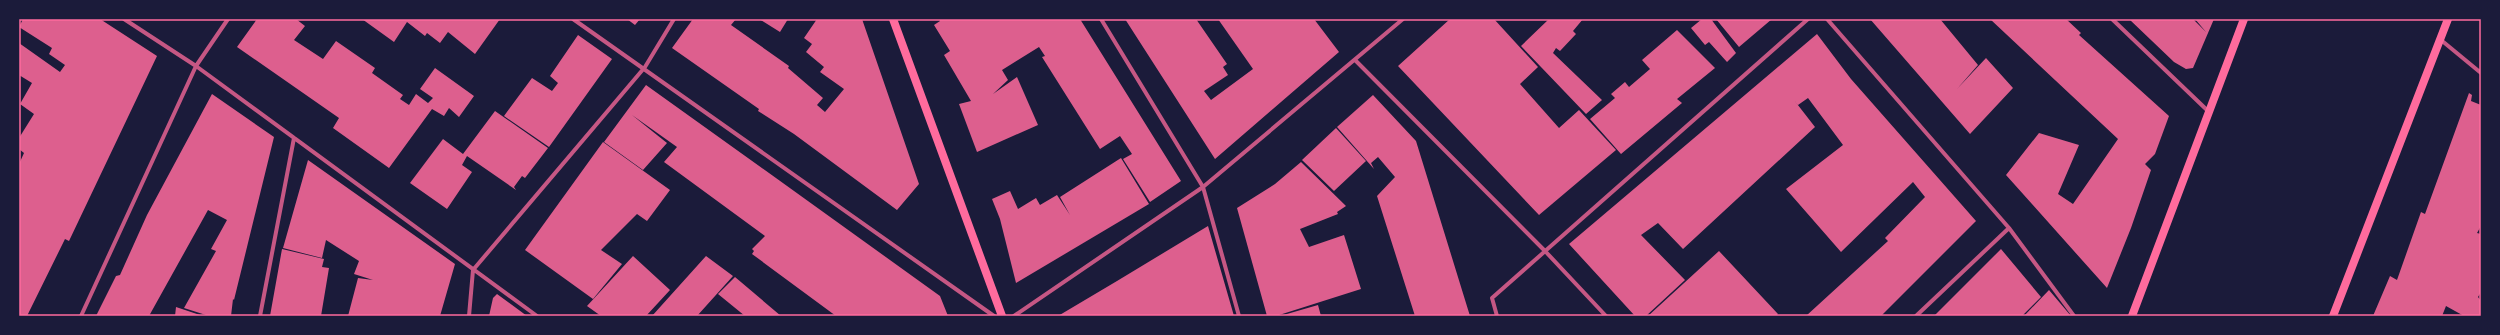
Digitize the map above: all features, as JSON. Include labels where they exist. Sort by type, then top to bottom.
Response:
[{"type":"main road","points":[[893,19],[1002,316]]},
{"type":"main road","points":[[2132,316],[2208,111],[2244,19]]},
{"type":"main road","points":[[2333,316],[2448,19]]},
{"type":"street","points":[[124,19],[196,66],[537,316]]},
{"type":"street","points":[[81,316],[196,66],[228,19]]},
{"type":"street","points":[[574,19],[645,67],[994,316]]},
{"type":"street","points":[[469,316],[473,270],[645,67],[674,19]]},
{"type":"street","points":[[1101,19],[1204,187],[1239,316]]},
{"type":"street","points":[[1014,316],[1204,187],[1356,61],[1403,19]]},
{"type":"street","points":[[1497,316],[1492,298],[1808,19]]},
{"type":"street","points":[[1827,19],[2009,228],[2074,316]]},
{"type":"street","points":[[2112,19],[2208,111]]},
{"type":"street","points":[[2441,40],[2481,73]]},
{"type":"street","points":[[1356,61],[1545,251],[1606,316]]},
{"type":"street","points":[[260,316],[294,138]]},
{"type":"street","points":[[1916,316],[2009,228]]},
{"type":"building","points":[[23,19],[100,19],[157,56],[69,241],[65,239],[27,316],[19,316],[19,164],[24,153],[19,149],[19,138],[34,114],[20,104],[32,83],[19,75],[19,43],[60,72],[65,65],[49,54],[52,48],[19,27]]},
{"type":"building","points":[[257,19],[296,19],[305,26],[294,40],[323,59],[336,41],[375,68],[372,73],[403,95],[400,99],[409,105],[416,94],[428,103],[433,98],[420,89],[435,68],[474,96],[459,117],[449,108],[444,116],[432,109],[389,168],[333,128],[339,118],[237,47]]},
{"type":"building","points":[[362,19],[500,19],[475,54],[448,32],[440,43],[427,33],[425,36],[407,22],[394,42]]},
{"type":"building","points":[[627,19],[640,19],[635,25]]},
{"type":"building","points":[[693,19],[736,19],[731,25],[789,66],[788,68],[823,98],[817,105],[825,112],[844,89],[820,72],[824,67],[806,52],[812,44],[804,38],[817,19],[862,19],[919,184],[897,210],[794,134],[758,111],[759,109],[672,48]]},
{"type":"building","points":[[759,19],[788,19],[780,32]]},
{"type":"building","points":[[939,19],[1080,19],[1181,181],[1150,202],[1123,159],[1132,154],[1120,136],[1100,149],[1042,57],[1045,56],[1039,47],[1002,70],[1008,80],[993,94],[1017,77],[1038,125],[977,152],[959,104],[971,101],[944,55],[950,51],[934,25],[940,21]]},
{"type":"building","points":[[1125,19],[1196,19],[1227,64],[1223,67],[1228,75],[1204,91],[1211,100],[1253,69],[1218,19],[1314,19],[1339,52],[1215,159]]},
{"type":"building","points":[[1450,19],[1494,19],[1538,67],[1520,84],[1559,128],[1579,110],[1616,150],[1539,215],[1398,66]]},
{"type":"building","points":[[1549,19],[1583,19],[1573,31],[1576,34],[1560,51],[1556,48],[1553,53],[1602,100],[1586,114],[1521,46]]},
{"type":"building","points":[[1702,19],[1711,19],[1736,53],[1727,62],[1709,42],[1705,45],[1691,28]]},
{"type":"building","points":[[1716,19],[1772,19],[1739,47]]},
{"type":"building","points":[[1870,19],[1940,19],[1978,65],[1957,89],[1986,58],[2013,88],[1970,134]]},
{"type":"building","points":[[1990,19],[2066,19],[2081,33],[2079,35],[2169,116],[2155,154],[2145,164],[2151,170],[2131,228],[2107,288],[2006,175],[2039,133],[2079,145],[2058,194],[2073,204],[2118,139]]},
{"type":"building","points":[[2129,19],[2193,19],[2206,32],[2195,19],[2214,19],[2193,68],[2186,69],[2174,62]]},
{"type":"building","points":[[1677,30],[1715,68],[1677,99],[1682,103],[1621,154],[1590,119],[1615,98],[1611,94],[1625,82],[1629,87],[1650,69],[1642,60]]},
{"type":"building","points":[[1817,34],[1851,79],[1976,221],[1881,316],[1806,316],[1888,241],[1885,238],[1925,197],[1913,182],[1841,252],[1786,189],[1843,145],[1808,98],[1798,105],[1794,100],[1815,127],[1683,249],[1658,223],[1641,235],[1685,280],[1646,316],[1635,316],[1569,244]]},
{"type":"building","points":[[578,35],[612,59],[549,147],[504,116],[532,78],[552,91],[558,83],[550,76]]},
{"type":"building","points":[[646,85],[940,296],[948,316],[836,316],[752,254],[754,251],[752,249],[765,236],[664,162],[677,147],[632,115],[667,143],[643,170],[604,142]]},
{"type":"building","points":[[2469,93],[2472,95],[2471,101],[2481,105],[2481,226],[2477,233],[2481,234],[2481,292],[2478,297],[2481,301],[2481,316],[2464,316],[2446,306],[2442,316],[2373,316],[2390,276],[2397,280],[2421,212],[2425,214]]},
{"type":"building","points":[[212,94],[274,137],[234,300],[233,299],[231,316],[209,316],[184,308],[216,251],[211,249],[227,220],[208,210],[149,316],[96,316],[116,276],[120,275],[147,215]]},
{"type":"building","points":[[1373,95],[1416,141],[1470,316],[1415,316],[1377,196],[1395,177],[1378,157],[1371,163],[1374,169],[1337,127]]},
{"type":"building","points":[[495,111],[548,148],[525,178],[522,176],[514,187],[516,190],[467,156],[462,165],[472,172],[447,209],[410,183],[443,139],[463,154]]},
{"type":"building","points":[[1336,128],[1366,161],[1334,191],[1302,160]]},
{"type":"building","points":[[603,142],[670,190],[647,221],[637,214],[601,250],[622,264],[593,299],[525,250]]},
{"type":"building","points":[[1121,158],[1149,204],[1016,283],[1000,219],[992,199],[1010,191],[1018,209],[1036,198],[1040,205],[1057,195],[1070,215],[1060,197]]},
{"type":"building","points":[[308,160],[455,264],[440,316],[348,316],[358,278],[373,280],[354,274],[359,261],[326,240],[322,258],[283,248]]},
{"type":"building","points":[[1301,162],[1346,206],[1337,212],[1338,214],[1300,229],[1309,247],[1344,235],[1361,289],[1276,316],[1267,316],[1237,208],[1275,184]]},
{"type":"building","points":[[1208,226],[1234,316],[1058,316],[1117,281]]},
{"type":"building","points":[[282,249],[324,259],[322,267],[329,268],[321,316],[270,316]]},
{"type":"building","points":[[2001,249],[2041,297],[2022,316],[1934,316]]},
{"type":"building","points":[[1719,251],[1778,314],[1776,316],[1648,316]]},
{"type":"building","points":[[633,256],[670,290],[646,316],[601,316],[587,306]]},
{"type":"building","points":[[706,256],[733,276],[697,316],[652,316]]},
{"type":"building","points":[[735,277],[781,316],[745,316],[718,294]]},
{"type":"building","points":[[2049,290],[2071,316],[2024,316]]},
{"type":"building","points":[[497,294],[527,316],[489,316],[493,298]]},
{"type":"building","points":[[1318,305],[1321,316],[1280,316]]},
{"type":"building","points":[[176,307],[203,316],[175,316]]}]
